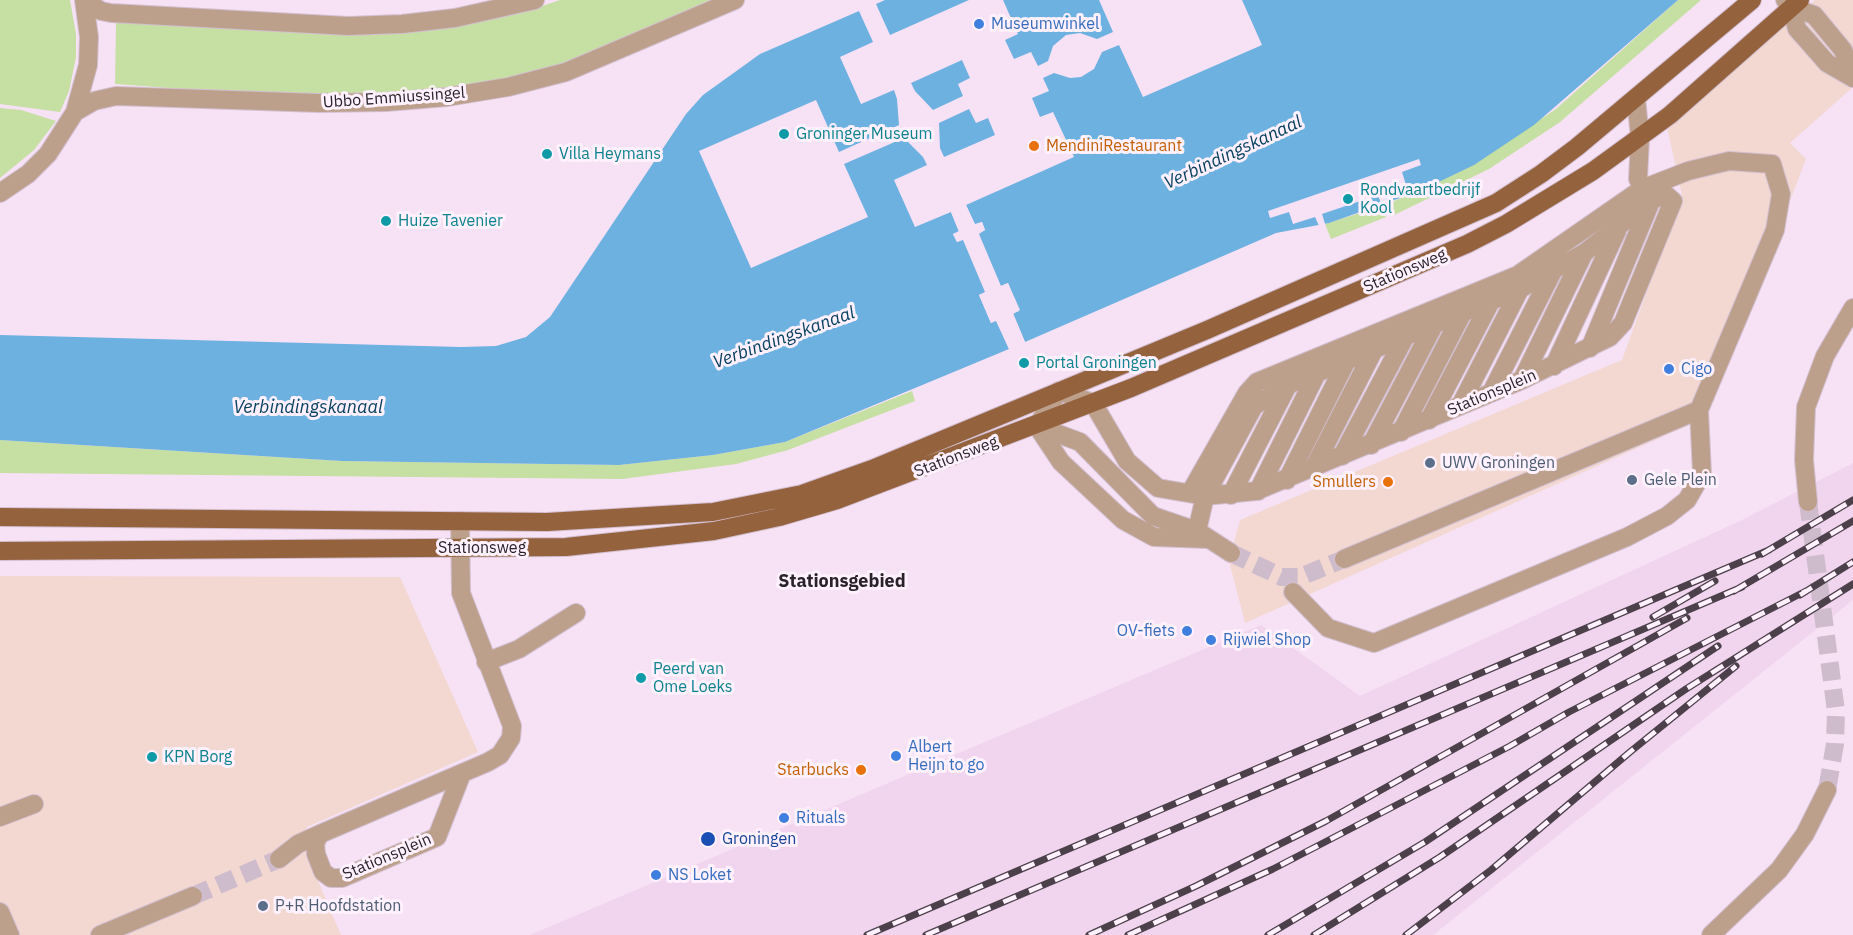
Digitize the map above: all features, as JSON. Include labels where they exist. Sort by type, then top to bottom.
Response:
[{"type":"main road","name":"Stationsweg","points":[[0,517],[547,522],[644,518],[713,512],[786,498],[872,469],[1386,253],[1496,203],[1559,161],[1752,0]]},
{"type":"main road","name":"Stationsweg","points":[[0,551],[566,547],[638,541],[736,526],[837,500],[1037,426],[1467,244],[1557,195],[1640,138],[1670,115],[1792,2]]},
{"type":"street","points":[[84,0],[101,11],[111,13],[348,26],[402,24],[455,18],[535,0]]},
{"type":"street","points":[[0,193],[22,178],[48,154],[75,112],[88,65],[89,37],[84,0]]},
{"type":"street","name":"Ubbo Emmiussingel","points":[[75,112],[94,101],[116,96],[319,103],[386,102],[447,97],[508,87],[566,72],[735,0]]},
{"type":"street","points":[[1792,2],[1814,15],[1843,50],[1853,78]]},
{"type":"street","points":[[1636,98],[1640,138],[1638,179],[1647,195]]},
{"type":"street","points":[[1202,535],[1198,495],[1247,393],[1257,382],[1518,275],[1688,171],[1729,161],[1772,164],[1781,194],[1775,230],[1699,410],[1702,474],[1687,500],[1667,516],[1627,537],[1374,643],[1328,628],[1293,592]]},
{"type":"street","points":[[1198,495],[1254,406],[1287,385],[1520,289],[1552,273],[1618,229],[1647,195]]},
{"type":"street","name":"Stationsplein","points":[[1093,403],[1127,460],[1158,488],[1198,495],[1231,495],[1258,491],[1522,380],[1590,348],[1647,195]]},
{"type":"street","points":[[1554,366],[1618,229]]},
{"type":"street","points":[[1522,380],[1584,253]]},
{"type":"street","points":[[1491,393],[1552,273]]},
{"type":"street","points":[[1460,406],[1520,289]]},
{"type":"street","points":[[1429,420],[1491,301]]},
{"type":"street","points":[[1808,502],[1803,460],[1806,407],[1825,356],[1853,308]]},
{"type":"street","points":[[1401,432],[1463,312]]},
{"type":"street","points":[[1371,444],[1434,325]]},
{"type":"street","points":[[1342,456],[1405,337]]},
{"type":"street","points":[[1312,469],[1374,350]]},
{"type":"street","points":[[1287,480],[1346,362]]},
{"type":"street","points":[[1258,491],[1317,373]]},
{"type":"street","points":[[1231,495],[1287,385]]},
{"type":"street","points":[[1037,426],[1059,391],[1093,403]]},
{"type":"street","points":[[1344,559],[1699,410]]},
{"type":"street","points":[[1037,426],[1080,442],[1153,516],[1202,535],[1231,553]]},
{"type":"street","points":[[1037,426],[1061,462],[1123,520],[1154,537],[1202,535]]},
{"type":"street","points":[[279,859],[298,844],[500,755],[511,738],[512,726],[461,593],[460,521]]},
{"type":"street","points":[[486,662],[519,649],[576,613]]},
{"type":"street","name":"Stationsplein","points":[[320,834],[315,843],[316,854],[324,872],[331,878],[342,878],[353,874],[437,837],[462,773]]},
{"type":"street","points":[[1711,935],[1779,870],[1805,834],[1827,790]]},
{"type":"street","points":[[0,817],[34,804]]},
{"type":"street","points":[[100,935],[193,896]]},
{"type":"shaded area","points":[[1815,0],[1853,0],[1853,87],[1790,143],[1806,159],[1707,417],[1245,623],[1229,561],[1240,520],[1622,360],[1682,195],[1667,127]]},
{"type":"shaded area","points":[[1853,463],[1853,600],[1433,935],[530,935],[1261,625],[1360,696],[1742,520]]},
{"type":"shaded area","points":[[0,576],[400,577],[478,752],[307,827],[301,841],[341,935],[0,935]]},
{"type":"green space","points":[[0,0],[70,0],[76,34],[76,57],[69,91],[60,112],[0,104]]},
{"type":"green space","points":[[560,0],[720,0],[563,65],[506,81],[386,96],[252,94],[115,84],[116,22],[233,29],[457,26],[522,13]]},
{"type":"green space","points":[[1678,0],[1701,0],[1560,122],[1489,169],[1392,216],[1388,204],[1474,164],[1556,109]]},
{"type":"green space","points":[[0,108],[21,110],[56,121],[34,150],[0,178]]},
{"type":"green space","points":[[1382,206],[1386,217],[1331,239],[1325,224]]},
{"type":"green space","points":[[912,391],[915,401],[788,450],[736,464],[622,479],[0,473],[0,440],[342,461],[619,465],[713,455],[785,442]]},
{"type":"water","points":[[885,0],[969,0],[890,35],[876,4]]},
{"type":"water","points":[[1003,0],[1099,0],[1113,32],[1097,39],[1080,33],[1066,35],[1053,46],[1048,61],[1038,66],[1031,52],[1014,59],[1005,40],[1018,34]]},
{"type":"water","name":"Verbindingskanaal","points":[[1242,0],[1678,0],[1534,125],[1474,165],[1420,191],[1329,223],[1276,233],[1025,342],[1013,313],[1019,311],[1008,283],[979,295],[991,323],[996,320],[1009,349],[785,442],[713,455],[619,465],[342,461],[0,440],[0,335],[461,347],[496,346],[526,337],[550,317],[686,114],[703,95],[760,54],[859,11],[873,42],[840,57],[861,104],[894,90],[899,125],[839,152],[816,100],[699,151],[751,268],[868,217],[844,164],[904,138],[923,157],[927,165],[894,180],[915,227],[951,212],[959,232],[953,234],[957,242],[985,230],[982,222],[975,225],[966,205],[1074,157],[1053,112],[1040,117],[1032,98],[1049,91],[1043,78],[1054,73],[1070,78],[1081,77],[1094,69],[1102,52],[1119,45],[1143,97],[1262,45]]},
{"type":"water","points":[[962,60],[970,78],[958,84],[963,96],[933,110],[915,91],[911,83]]},
{"type":"water","points":[[969,109],[976,123],[988,118],[995,135],[944,157],[940,148],[939,123]]},
{"type":"pier","points":[[1419,159],[1421,165],[1402,172],[1406,185],[1384,192],[1389,207],[1383,209],[1378,195],[1322,214],[1326,227],[1320,228],[1315,217],[1293,224],[1289,212],[1270,218],[1268,211]]},
{"type":"pier","points":[[966,205],[975,224],[982,222],[985,230],[979,234],[1001,286],[1008,283],[1020,310],[1013,314],[1025,342],[1022,344],[1010,314],[1016,309],[1006,287],[983,297],[993,319],[999,319],[1012,348],[1009,349],[996,321],[991,323],[979,295],[985,292],[963,240],[957,242],[953,234],[959,231],[951,212],[953,211],[962,231],[957,236],[959,238],[981,229],[980,226],[972,226],[964,206]]},
{"type":"tunnel","points":[[1808,502],[1836,711],[1835,744],[1827,790]]},
{"type":"tunnel","points":[[1231,553],[1282,577],[1300,577],[1344,559]]},
{"type":"tunnel","points":[[193,896],[279,859]]},
{"type":"railway","points":[[1762,554],[1853,500]]},
{"type":"railway","points":[[1734,591],[1853,521]]},
{"type":"railway","points":[[867,935],[1769,550]]},
{"type":"railway","points":[[1800,595],[1853,562]]},
{"type":"railway","points":[[1653,617],[1715,581]]},
{"type":"railway","points":[[1314,935],[1440,857],[1686,689],[1853,584]]},
{"type":"railway","points":[[926,935],[1742,587]]},
{"type":"railway","points":[[1128,935],[1273,869],[1510,746],[1569,712],[1806,591]]},
{"type":"railway","points":[[1089,935],[1196,886],[1326,821],[1687,618]]},
{"type":"railway","points":[[1268,935],[1425,842],[1718,646]]},
{"type":"railway","points":[[1406,935],[1491,870],[1736,666]]},
{"type":"place","name":"Museumwinkel","points":[[979,24]]},
{"type":"place","name":"Groninger Museum","points":[[784,134]]},
{"type":"place","name":"MendiniRestaurant","points":[[1034,146]]},
{"type":"place","name":"Villa Heymans","points":[[547,154]]},
{"type":"place","name":"Rondvaartbedrijf Kool","points":[[1348,199]]},
{"type":"place","name":"Huize Tavenier","points":[[386,221]]},
{"type":"place","name":"Portal Groningen","points":[[1024,363]]},
{"type":"place","name":"Cigo","points":[[1669,369]]},
{"type":"place","name":"UWV Groningen","points":[[1430,463]]},
{"type":"place","name":"Gele Plein","points":[[1632,480]]},
{"type":"place","name":"Smullers","points":[[1388,482]]},
{"type":"place","name":"OV-fiets","points":[[1187,631]]},
{"type":"place","name":"Rijwiel Shop","points":[[1211,640]]},
{"type":"place","name":"Peerd van Ome Loeks","points":[[641,678]]},
{"type":"place","name":"Albert Heijn to go","points":[[896,756]]},
{"type":"place","name":"KPN Borg","points":[[152,757]]},
{"type":"place","name":"Starbucks","points":[[861,770]]},
{"type":"place","name":"Rituals","points":[[784,818]]},
{"type":"place","name":"Groningen","points":[[708,839]]},
{"type":"place","name":"NS Loket","points":[[656,875]]},
{"type":"place","name":"P+R Hoofdstation","points":[[263,906]]},
{"type":"district","name":"Stationsgebied","points":[[842,582]]}]
